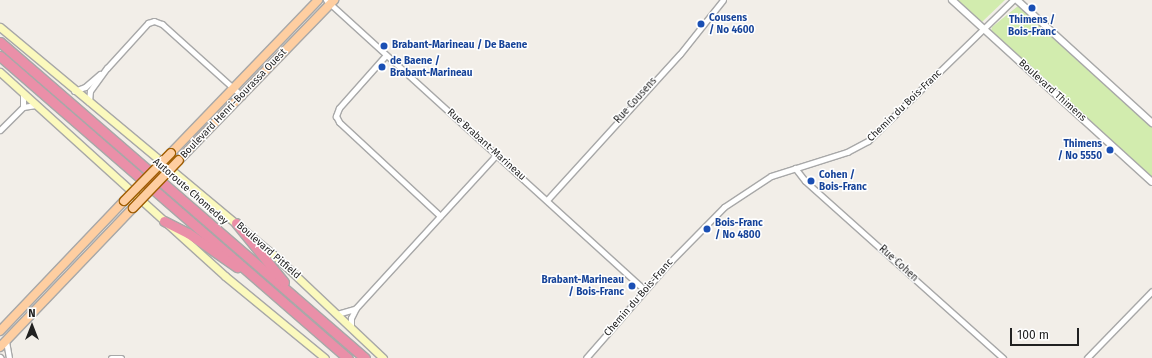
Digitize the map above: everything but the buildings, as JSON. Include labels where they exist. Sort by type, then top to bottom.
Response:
[{"type":"highway","name":"Autoroute Chomedey","points":[[0,42],[366,358]]},
{"type":"highway","points":[[0,56],[348,358]]},
{"type":"highway","points":[[164,221],[188,232],[266,287]]},
{"type":"highway","points":[[236,223],[266,257],[295,296]]},
{"type":"main road","name":"Boulevard Henri-Bourassa Ouest","points":[[0,330],[318,0]]},
{"type":"main road","name":"Boulevard Henri-Bourassa Ouest","points":[[3,344],[242,96],[330,1]]},
{"type":"main road","name":"Boulevard Pitfield","points":[[0,27],[74,91],[279,259],[384,358]]},
{"type":"main road","points":[[0,72],[225,276],[325,358]]},
{"type":"street","name":"Rue Cousens","points":[[546,200],[694,38],[723,0]]},
{"type":"street","name":"Boulevard Thimens","points":[[952,0],[1152,182]]},
{"type":"street","name":"Chemin du Bois-Franc","points":[[586,358],[645,290],[727,205],[760,182],[795,168],[842,154],[868,141],[1013,0]]},
{"type":"street","points":[[1017,0],[1152,123]]},
{"type":"street","name":"Rue Brabant-Marineau","points":[[330,1],[386,56],[645,290]]},
{"type":"street","points":[[89,102],[90,91],[107,68],[148,23],[157,22],[242,96]]},
{"type":"street","points":[[386,56],[339,108],[336,116],[339,122],[440,216]]},
{"type":"street","points":[[74,91],[85,87],[107,68]]},
{"type":"street","points":[[23,107],[24,94]]},
{"type":"street","points":[[0,130],[23,107],[36,105]]},
{"type":"street","points":[[351,328],[351,318],[356,308],[496,155]]},
{"type":"street","name":"Rue Cohen","points":[[795,168],[805,181],[1003,358]]},
{"type":"street","points":[[1087,358],[1152,291]]},
{"type":"street","points":[[337,314],[356,308]]},
{"type":"street","points":[[3,344],[9,358]]},
{"type":"street","points":[[111,358],[120,358]]},
{"type":"green space","points":[[957,0],[1005,0],[982,22]]},
{"type":"green space","points":[[1018,6],[1152,127],[1152,177],[991,31],[992,27]]},
{"type":"place","name":"Thimens / Bois-Franc","points":[[1032,8]]},
{"type":"place","name":"Cousens / No 4600","points":[[701,24]]},
{"type":"place","name":"Brabant-Marineau / De Baene","points":[[384,46]]},
{"type":"place","name":"de Baene / Brabant-Marineau","points":[[382,67]]},
{"type":"place","name":"Thimens / No 5550","points":[[1110,150]]},
{"type":"place","name":"Cohen / Bois-Franc","points":[[811,181]]},
{"type":"place","name":"Bois-Franc / No 4800","points":[[707,229]]},
{"type":"place","name":"Brabant-Marineau / Bois-Franc","points":[[632,286]]}]
